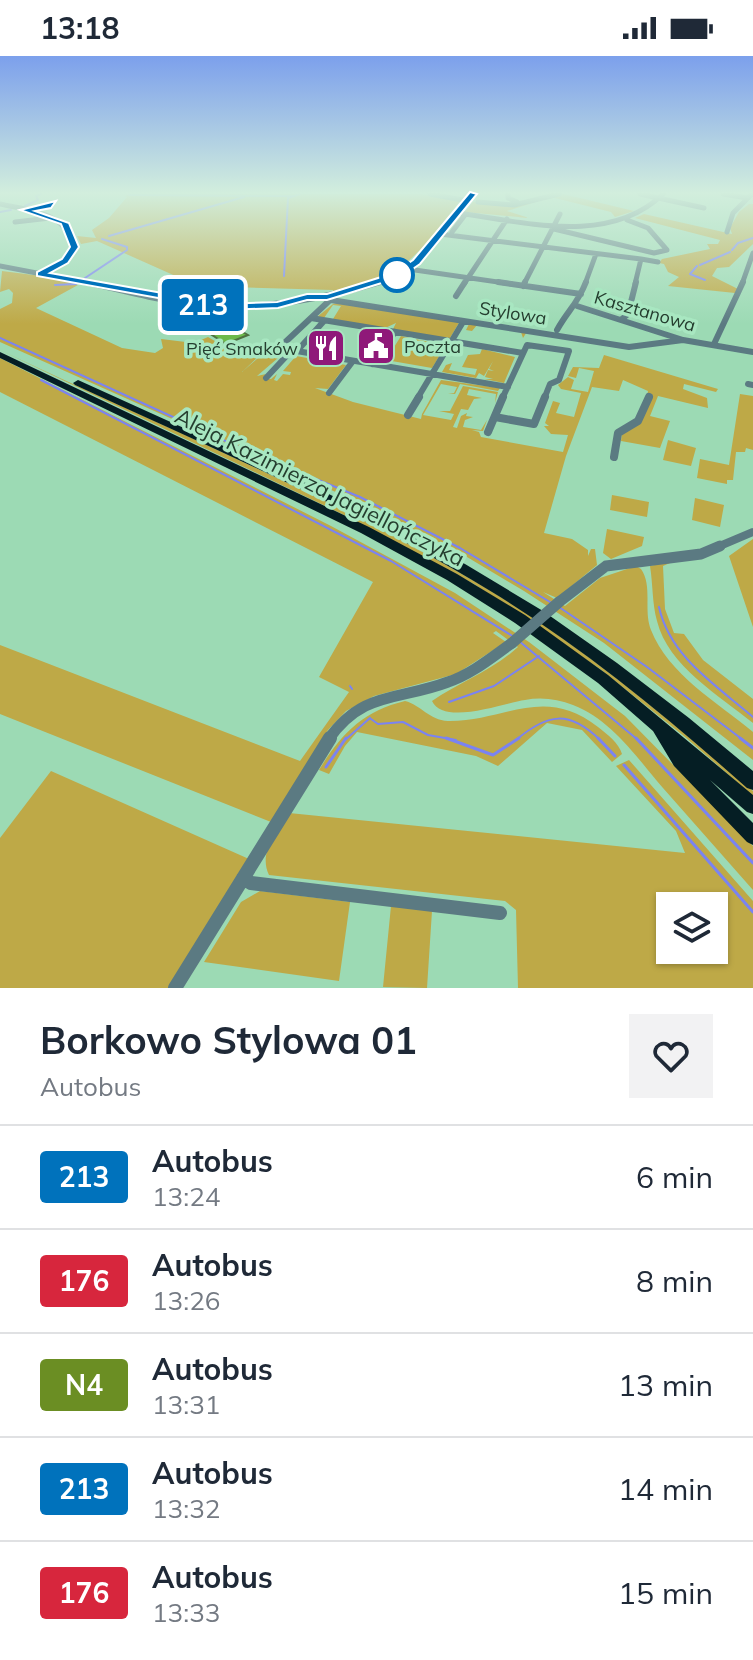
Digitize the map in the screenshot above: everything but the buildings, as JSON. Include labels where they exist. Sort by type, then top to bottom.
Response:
[{"type":"highway","name":"Aleja Kazimierza Jagiellończyka","points":[[0,347],[374,521],[461,567],[596,655],[752,781]]},
{"type":"highway","name":"Aleja Kazimierza Jagiellończyka","points":[[0,355],[420,559],[520,619],[654,719],[753,806]]},
{"type":"highway","points":[[654,719],[680,761],[753,836]]},
{"type":"street","points":[[40,274],[65,261],[74,247],[70,237]]},
{"type":"street","points":[[437,237],[408,269],[378,283],[343,290],[279,348],[508,387]]},
{"type":"street","points":[[466,237],[658,262]]},
{"type":"street","points":[[456,296],[494,237]]},
{"type":"street","points":[[523,286],[548,237]]},
{"type":"street","points":[[597,237],[654,253],[667,250],[656,237]]},
{"type":"street","points":[[714,344],[734,298],[738,296],[753,253]]},
{"type":"street","points":[[557,330],[565,315],[577,306],[596,254]]},
{"type":"street","points":[[622,319],[628,314],[641,259]]},
{"type":"street","points":[[0,266],[217,307],[278,305],[307,297],[333,298]]},
{"type":"street","points":[[408,269],[581,294]]},
{"type":"street","name":"Stylowa","points":[[333,298],[629,347],[683,340]]},
{"type":"street","name":"Kasztanowa","points":[[577,306],[683,340],[753,352]]},
{"type":"street","points":[[311,318],[523,353]]},
{"type":"street","points":[[266,378],[324,321]]},
{"type":"street","points":[[408,415],[463,322]]},
{"type":"street","points":[[372,364],[395,332]]},
{"type":"street","points":[[488,432],[527,345],[569,351],[559,380],[550,384],[534,424],[495,417]]},
{"type":"street","points":[[329,393],[353,361]]},
{"type":"street","points":[[614,457],[618,433],[638,421],[649,397]]},
{"type":"street","points":[[175,988],[336,729],[353,712],[378,700],[447,683],[487,663],[592,574],[606,566],[714,551],[753,532]]},
{"type":"street","points":[[243,878],[251,883],[500,913]]},
{"type":"shaded area","points":[[78,237],[431,237],[393,272],[333,293],[333,290],[198,286],[97,241],[81,244]]},
{"type":"shaded area","points":[[710,237],[753,237],[753,244],[729,267],[717,268],[712,276],[738,289],[735,293],[668,286],[679,277],[659,263],[662,259],[710,249],[707,244],[718,244],[720,240]]},
{"type":"shaded area","points":[[2,271],[49,277],[78,285],[36,308],[122,348],[155,353],[163,348],[161,339],[194,343],[208,337],[237,354],[259,356],[242,372],[275,343],[279,344],[275,348],[285,352],[257,376],[266,374],[263,378],[271,379],[277,374],[274,380],[277,381],[283,374],[290,375],[291,372],[283,371],[296,356],[346,365],[328,389],[315,388],[353,402],[421,419],[422,414],[441,380],[500,388],[498,391],[460,384],[455,394],[448,393],[454,393],[457,387],[441,384],[423,415],[451,420],[454,414],[439,411],[450,411],[463,386],[498,392],[495,403],[496,394],[469,389],[467,395],[482,398],[474,399],[468,410],[461,409],[453,427],[457,428],[461,416],[467,413],[466,416],[473,417],[465,420],[463,427],[481,430],[487,420],[483,431],[472,430],[479,432],[481,437],[563,452],[568,435],[551,434],[544,426],[549,426],[545,423],[553,401],[560,403],[556,413],[574,417],[581,393],[561,389],[558,385],[568,377],[574,380],[571,389],[588,392],[594,371],[579,368],[576,378],[568,376],[573,367],[599,368],[604,355],[718,389],[716,392],[684,384],[683,389],[707,398],[708,408],[658,396],[650,416],[670,421],[660,448],[621,441],[622,432],[641,423],[648,391],[623,380],[619,391],[592,387],[566,456],[544,533],[572,539],[588,550],[588,556],[591,549],[595,549],[597,565],[557,598],[543,592],[565,606],[600,578],[636,566],[641,569],[645,576],[649,622],[659,646],[695,687],[753,732],[753,760],[604,643],[457,551],[358,502],[0,342],[0,309],[12,303],[13,293],[9,289],[0,292]]},
{"type":"shaded area","points":[[343,302],[528,330],[523,338],[521,332],[477,325],[472,331],[466,330],[470,322],[460,321],[450,338],[446,339],[396,331],[393,329],[396,323],[383,329],[333,319],[341,306],[333,305],[324,318],[317,317],[333,304]]},
{"type":"shaded area","points":[[401,336],[443,345],[439,353],[428,352],[440,355],[432,368],[386,360]]},
{"type":"shaded area","points":[[482,349],[515,357],[504,383],[484,379],[493,379],[485,377],[488,370],[494,371],[489,369],[493,361],[484,376],[479,373],[476,378],[442,372],[446,365],[452,363],[449,370],[475,375],[477,369],[462,367],[468,355],[480,354]]},
{"type":"shaded area","points":[[0,350],[317,497],[440,561],[532,617],[625,685],[744,783],[753,791],[753,796],[600,669],[474,584],[342,514]]},
{"type":"shaded area","points":[[0,358],[331,526],[455,593],[529,642],[625,716],[753,846],[753,890],[623,741],[587,712],[567,703],[543,699],[461,712],[448,712],[432,701],[518,647],[496,631],[493,633],[506,642],[456,674],[374,696],[346,711],[328,730],[271,822],[0,714],[0,645],[300,761],[349,692],[319,677],[373,582],[0,392]]},
{"type":"shaded area","points":[[740,394],[753,396],[753,450],[746,448],[745,452],[736,452],[733,480],[727,480],[727,484],[697,478],[700,459],[729,465]]},
{"type":"shaded area","points":[[668,440],[696,448],[691,466],[663,460]]},
{"type":"shaded area","points":[[612,495],[649,502],[647,517],[610,510]]},
{"type":"shaded area","points":[[695,498],[724,505],[720,527],[692,520]]},
{"type":"shaded area","points":[[607,529],[644,537],[642,546],[611,559],[603,553]]},
{"type":"shaded area","points":[[753,539],[753,627],[729,556]]},
{"type":"shaded area","points":[[677,560],[663,566],[665,609],[674,633],[684,634],[703,660],[753,699],[753,723],[697,679],[672,652],[663,637],[655,614],[650,566]]},
{"type":"shaded area","points":[[405,701],[448,721],[468,720],[523,708],[560,708],[578,714],[598,727],[615,742],[622,754],[612,762],[582,730],[547,723],[498,766],[476,756],[357,732],[329,774],[319,770],[354,726],[377,711]]},
{"type":"shaded area","points":[[629,760],[753,901],[753,988],[518,988],[516,910],[505,901],[269,875],[266,867],[270,843],[289,813],[685,853],[676,831],[616,766]]},
{"type":"shaded area","points":[[51,771],[249,859],[172,988],[0,988],[0,838]]},
{"type":"shaded area","points":[[260,891],[350,902],[339,981],[204,962],[241,902]]},
{"type":"shaded area","points":[[391,906],[432,911],[427,988],[383,987]]},
{"type":"waterway","points":[[284,276],[286,237]]},
{"type":"waterway","points":[[732,250],[738,243],[753,238]]},
{"type":"waterway","points":[[85,278],[127,250],[127,247],[102,239]]},
{"type":"waterway","points":[[700,265],[730,252]]},
{"type":"waterway","points":[[697,266],[690,274],[705,280]]},
{"type":"waterway","points":[[55,285],[76,284]]},
{"type":"waterway","points":[[0,338],[243,449],[360,497],[460,548],[550,602]]},
{"type":"waterway","points":[[41,380],[391,561],[514,637]]},
{"type":"waterway","points":[[559,607],[647,667],[743,740]]},
{"type":"waterway","points":[[659,607],[673,641],[684,655],[753,717]]},
{"type":"waterway","points":[[519,641],[538,657]]},
{"type":"waterway","points":[[449,702],[494,686],[538,657]]},
{"type":"waterway","points":[[538,657],[637,740]]},
{"type":"waterway","points":[[345,740],[370,718]]},
{"type":"waterway","points":[[371,719],[378,724],[403,722],[428,735],[447,738]]},
{"type":"waterway","points":[[516,740],[538,724],[558,719],[578,724],[599,739]]},
{"type":"waterway","points":[[326,767],[346,738]]},
{"type":"waterway","points":[[447,738],[456,740]]},
{"type":"waterway","points":[[447,738],[493,755],[516,740]]},
{"type":"waterway","points":[[740,738],[753,748]]},
{"type":"waterway","points":[[599,739],[615,756]]},
{"type":"waterway","points":[[637,740],[753,863]]},
{"type":"waterway","points":[[624,765],[753,912]]},
{"type":"bus line","name":"213","points":[[72,237],[74,247],[65,261],[40,274],[224,307],[285,304],[307,297],[336,295],[343,290],[378,283],[408,269],[437,237]]},
{"type":"place","name":"Poczta","points":[[376,346]]},
{"type":"place","name":"Pięć Smaków","points":[[326,348]]}]
